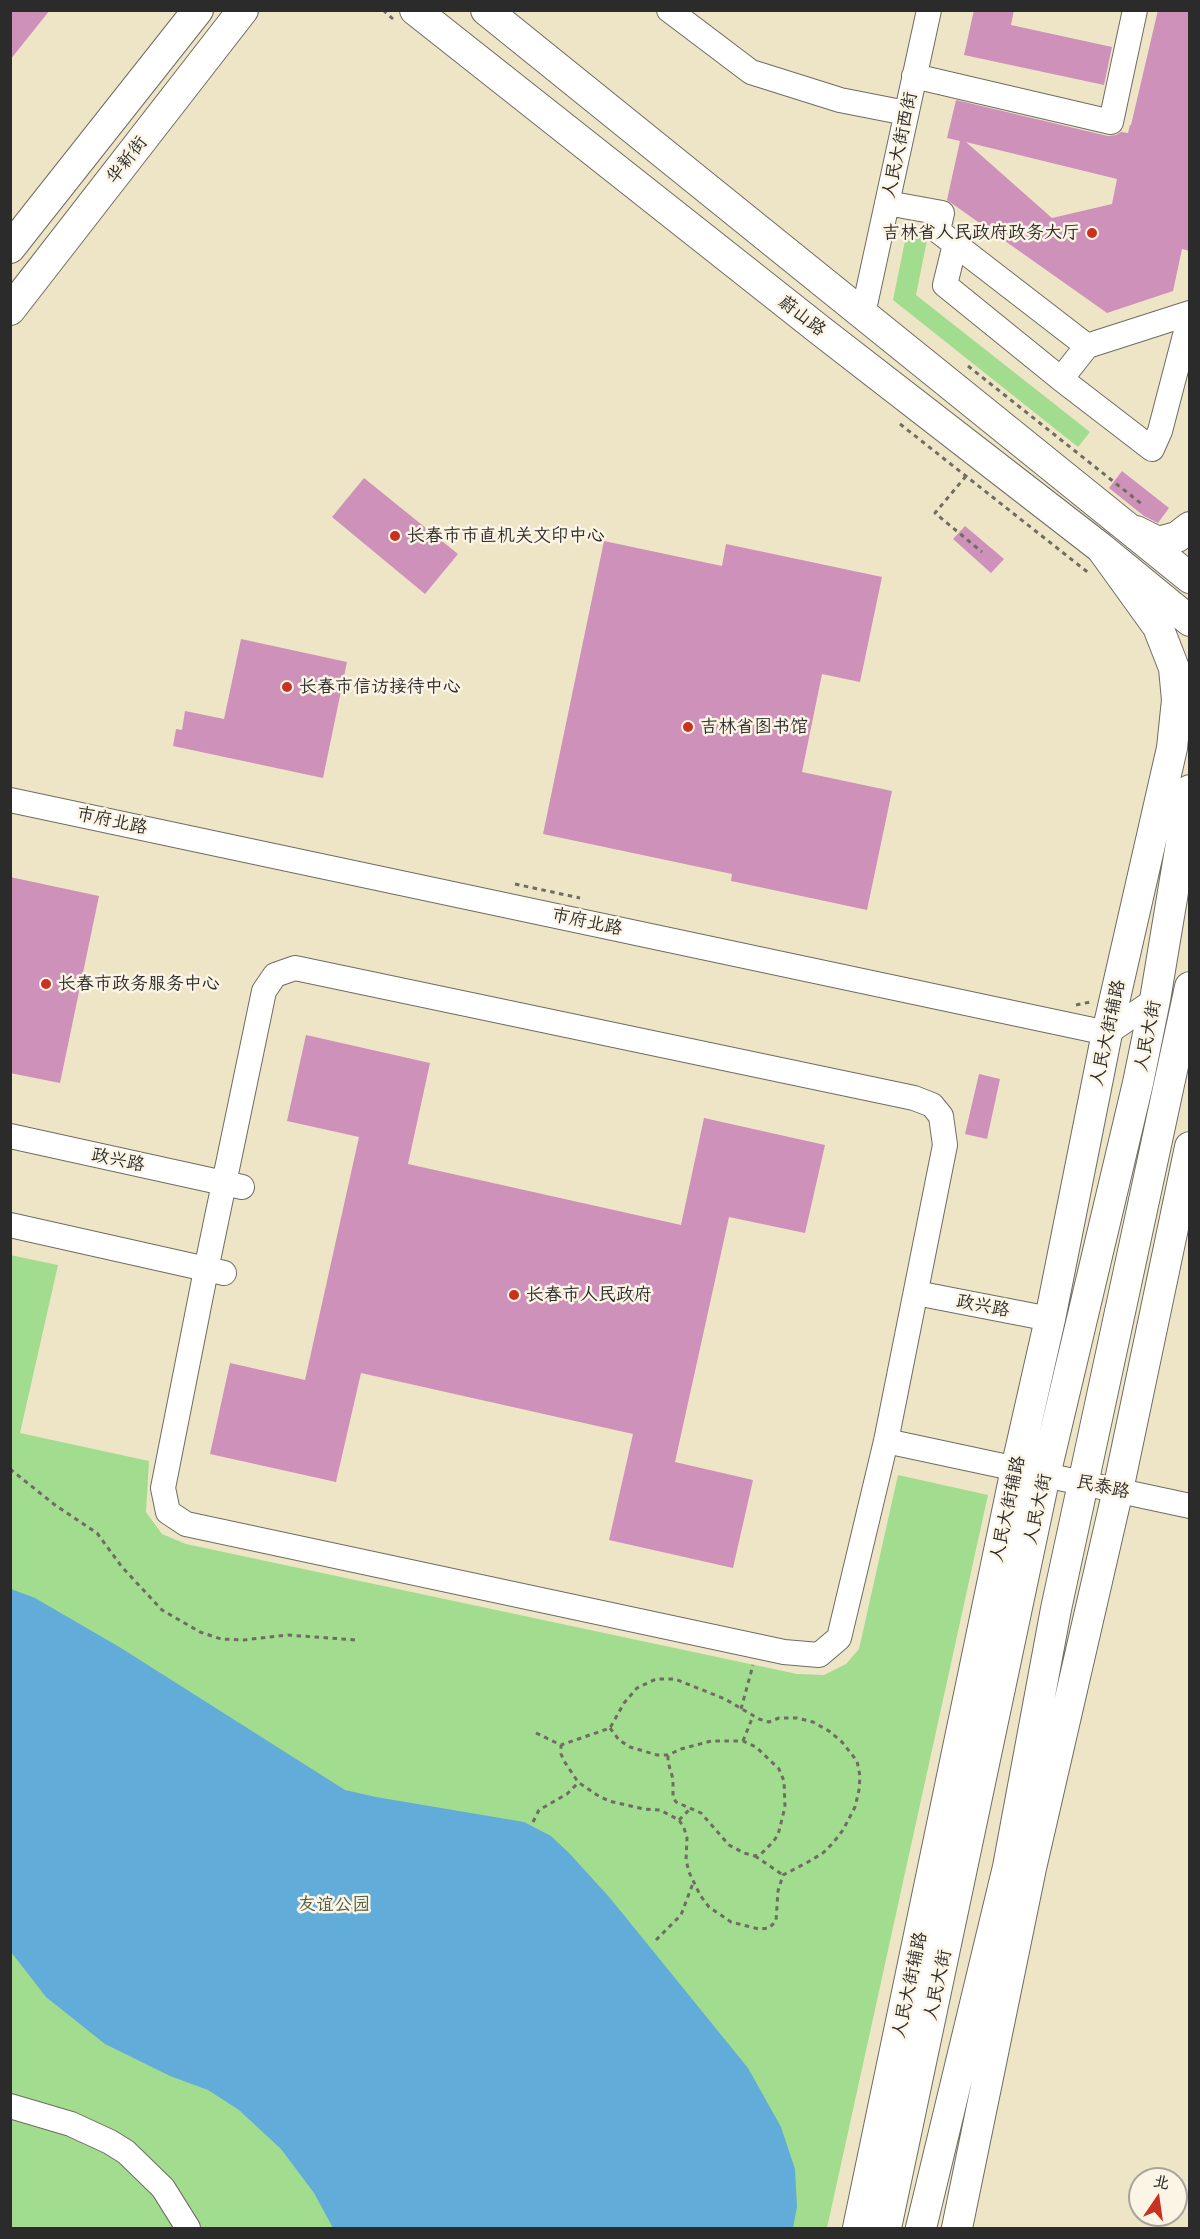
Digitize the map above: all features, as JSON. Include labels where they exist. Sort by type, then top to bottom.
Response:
[{"type":"main road","name":"华新街","points":[[10,248],[198,10]]},
{"type":"main road","name":"华新街","points":[[10,310],[243,10]]},
{"type":"main road","points":[[486,10],[1190,578]]},
{"type":"main road","name":"蔚山路","points":[[408,18],[821,331],[1096,561],[1190,621]]},
{"type":"main road","points":[[1117,521],[1158,542],[1177,537],[1190,527]]},
{"type":"main road","points":[[1096,561],[1158,627],[1174,668],[1177,700],[1172,748],[1176,790]]},
{"type":"main road","points":[[1172,748],[1190,664]]},
{"type":"main road","name":"人民大街","points":[[886,2229],[1031,1472],[1138,1083],[1155,1000],[1176,790]]},
{"type":"main road","name":"人民大街辅路","points":[[858,2229],[1031,1472],[1050,1319],[1107,1033],[1176,790]]},
{"type":"main road","name":"人民大街","points":[[921,2229],[1008,1867],[1056,1609],[1190,987]]},
{"type":"main road","points":[[957,2229],[1031,1868],[1118,1490],[1190,1147]]},
{"type":"street","points":[[669,10],[751,72],[840,100],[906,113]]},
{"type":"street","name":"人民大街西街","points":[[863,314],[929,10]]},
{"type":"street","points":[[914,76],[1111,122],[1128,12]]},
{"type":"street","points":[[887,203],[942,213],[938,231],[1087,346]]},
{"type":"street","points":[[955,244],[945,285],[1152,449],[1160,431],[1190,315]]},
{"type":"street","points":[[1061,379],[1087,346],[1190,315]]},
{"type":"street","name":"市府北路","points":[[10,800],[1107,1033]]},
{"type":"street","points":[[295,968],[588,1037],[914,1098],[932,1105],[941,1116],[945,1145],[916,1293],[893,1370],[886,1441],[839,1638],[819,1655],[784,1653],[186,1524],[168,1512],[163,1488],[234,1186],[264,991],[275,975],[295,968]]},
{"type":"street","points":[[1107,1033],[1155,1000]]},
{"type":"street","name":"政兴路","points":[[10,1137],[234,1186]]},
{"type":"street","points":[[10,1225],[215,1272]]},
{"type":"street","name":"政兴路","points":[[916,1293],[1050,1319]]},
{"type":"street","points":[[886,1441],[1031,1472]]},
{"type":"street","name":"民泰路","points":[[1031,1472],[1190,1506]]},
{"type":"street","points":[[10,2106],[71,2124],[126,2152],[163,2188],[188,2229]]},
{"type":"path","points":[[383,10],[408,18]]},
{"type":"path","points":[[900,424],[966,476],[1096,561]]},
{"type":"path","points":[[1078,454],[1143,505]]},
{"type":"path","points":[[966,476],[935,513],[982,552]]},
{"type":"path","points":[[514,884],[585,899]]},
{"type":"path","points":[[1066,1002],[1078,1005],[1090,1002],[1094,998]]},
{"type":"path","points":[[10,1469],[54,1505],[97,1533],[122,1567],[157,1604],[181,1622],[200,1632],[221,1639],[244,1641],[288,1635],[356,1640]]},
{"type":"path","points":[[741,1709],[757,1647]]},
{"type":"path","points":[[536,1733],[561,1745],[604,1731],[610,1728],[637,1688],[656,1679],[675,1679],[725,1699],[753,1716],[769,1722],[779,1718],[797,1718],[813,1722],[842,1742],[856,1761],[860,1776],[855,1807],[843,1830],[823,1853],[783,1875],[778,1891],[776,1921],[769,1928],[759,1929],[742,1926],[719,1915],[709,1907],[693,1883],[686,1860],[687,1838],[679,1820],[660,1810],[609,1801],[578,1782],[564,1761],[561,1745]]},
{"type":"path","points":[[743,1741],[753,1716]]},
{"type":"path","points":[[610,1728],[619,1740],[657,1755],[668,1755],[711,1741],[743,1741],[756,1747],[770,1759],[779,1769],[784,1781],[785,1807],[778,1835],[761,1854],[755,1856]]},
{"type":"path","points":[[668,1755],[673,1779],[673,1797],[676,1802],[701,1813],[729,1845],[755,1856],[783,1875]]},
{"type":"path","points":[[533,1822],[539,1810],[567,1794],[578,1782]]},
{"type":"path","points":[[679,1820],[691,1808]]},
{"type":"path","points":[[656,1940],[681,1915],[693,1883]]},
{"type":"green space","points":[[908,226],[929,230],[916,295],[1090,432],[1078,447],[893,300]]},
{"type":"green space","name":"友谊公园","points":[[10,1255],[58,1265],[20,1433],[149,1461],[146,1512],[162,1534],[186,1544],[797,1674],[824,1675],[846,1664],[859,1649],[898,1475],[988,1495],[827,2228],[11,2228]]},
{"type":"water","points":[[11,1589],[35,1598],[121,1648],[345,1790],[524,1822],[551,1836],[610,1898],[748,2068],[781,2127],[795,2169],[797,2207],[793,2228],[333,2228],[314,2193],[281,2149],[239,2110],[208,2090],[170,2076],[105,2044],[46,1997],[11,1952]]},
{"type":"building","points":[[10,10],[50,10],[10,60]]},
{"type":"building","points":[[974,10],[1014,10],[1011,25],[1112,47],[1104,85],[964,55]]},
{"type":"building","name":"吉林省人民政府政务大厅","points":[[1158,10],[1190,10],[1190,251],[1182,249],[1173,291],[1107,313],[947,200],[960,141],[947,138],[956,100],[1108,136],[1121,132],[1128,133]],"holes":[[[966,142],[1117,179],[1112,204],[1052,218]]]},
{"type":"building","points":[[1122,471],[1169,508],[1158,523],[1144,516],[1109,488]]},
{"type":"building","name":"长春市市直机关文印中心","points":[[364,478],[458,554],[425,594],[332,517]]},
{"type":"building","points":[[965,526],[1004,559],[991,573],[953,539]]},
{"type":"building","name":"吉林省图书馆","points":[[604,541],[722,566],[726,544],[882,577],[860,682],[822,674],[802,772],[892,791],[867,910],[731,881],[732,874],[543,834]]},
{"type":"building","name":"长春市信访接待中心","points":[[241,639],[347,662],[323,778],[173,746],[176,729],[182,730],[185,711],[224,719]]},
{"type":"building","name":"长春市政务服务中心","points":[[10,877],[99,896],[60,1083],[10,1073]]},
{"type":"building","name":"长春市人民政府","points":[[306,1035],[430,1063],[408,1164],[681,1225],[704,1118],[825,1145],[805,1233],[729,1217],[675,1462],[753,1480],[733,1568],[609,1540],[633,1434],[361,1373],[336,1482],[210,1454],[230,1363],[305,1380],[359,1137],[287,1121]]},
{"type":"building","points":[[979,1074],[1000,1079],[987,1139],[965,1134]]},
{"type":"place","name":"吉林省人民政府政务大厅","points":[[1092,233]]},
{"type":"place","name":"长春市市直机关文印中心","points":[[395,536]]},
{"type":"place","name":"长春市信访接待中心","points":[[287,687]]},
{"type":"place","name":"吉林省图书馆","points":[[688,727]]},
{"type":"place","name":"长春市政务服务中心","points":[[46,984]]},
{"type":"place","name":"长春市人民政府","points":[[514,1295]]}]
